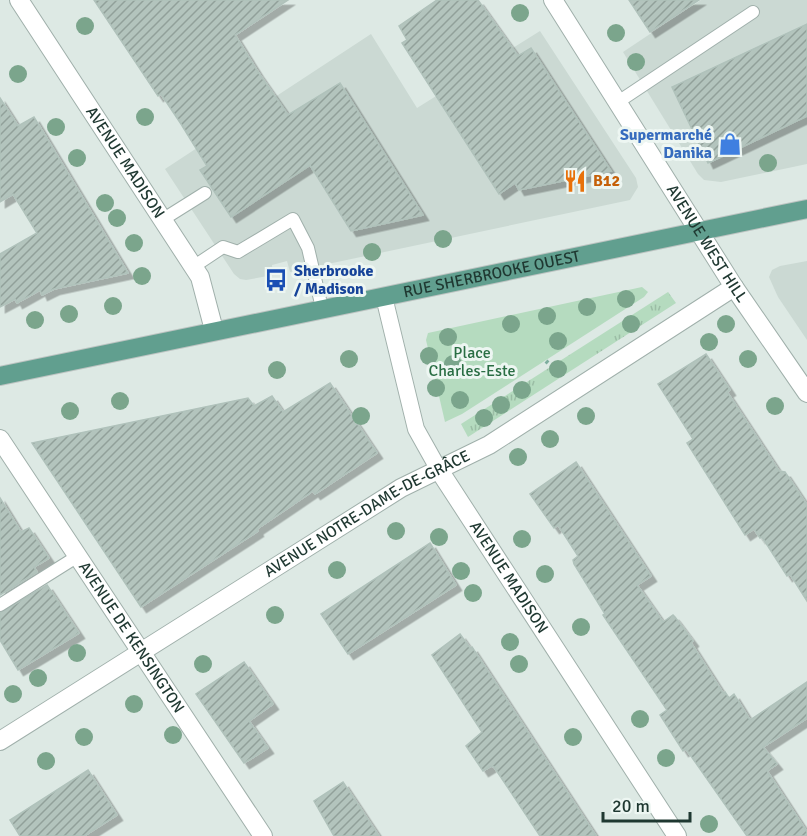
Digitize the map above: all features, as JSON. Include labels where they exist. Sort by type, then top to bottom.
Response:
[{"type":"main road","name":"RUE SHERBROOKE OUEST","points":[[0,376],[807,209]]},
{"type":"street","name":"AVENUE MADISON","points":[[19,0],[193,267],[204,288],[214,330]]},
{"type":"street","name":"AVENUE WEST HILL","points":[[553,0],[734,287],[807,393]]},
{"type":"street","name":"AVENUE NOTRE-DAME-DE-GRÂCE","points":[[0,741],[401,488],[489,445],[734,287]]},
{"type":"street","name":"AVENUE MADISON","points":[[384,297],[416,429],[439,470],[677,836]]},
{"type":"street","name":"AVENUE DE KENSINGTON","points":[[0,439],[263,836]]},
{"type":"lane","points":[[618,102],[753,12]]},
{"type":"lane","points":[[162,220],[205,193]]},
{"type":"lane","points":[[193,267],[223,247],[238,252],[293,219],[308,248],[322,308]]},
{"type":"lane","points":[[0,604],[78,556]]},
{"type":"shaded area","points":[[701,0],[807,0],[807,164],[721,182],[704,180],[698,174],[623,52]]},
{"type":"shaded area","points":[[540,31],[636,178],[638,187],[630,200],[290,272],[287,261],[272,265],[273,275],[246,280],[234,274],[165,169],[371,34],[417,108]]},
{"type":"shaded area","points":[[807,261],[807,340],[778,297],[769,277],[772,270],[780,266]]},
{"type":"green space","name":"Place Charles-Este","points":[[642,287],[648,292],[644,297],[462,414],[445,422],[426,340],[428,333]]},
{"type":"green space","points":[[668,292],[676,303],[468,437],[461,424]]},
{"type":"building","points":[[94,0],[288,0],[235,35],[258,72],[288,115],[340,83],[423,215],[351,231],[310,165],[231,217],[200,170],[207,166],[181,124],[161,94],[158,96]]},
{"type":"building","points":[[437,0],[478,0],[518,56],[531,48],[611,171],[519,190],[515,183],[499,194],[402,43],[407,40],[399,26]]},
{"type":"building","points":[[629,0],[699,0],[650,32]]},
{"type":"building","points":[[807,24],[807,116],[708,163],[672,87]]},
{"type":"building","points":[[0,98],[18,126],[34,117],[128,273],[54,289],[42,295],[40,290],[17,303],[15,299],[0,307],[0,254],[37,233],[13,194],[0,202]]},
{"type":"building","points":[[706,354],[730,390],[727,392],[779,471],[785,472],[807,505],[807,601],[790,574],[787,576],[762,537],[760,538],[754,529],[745,535],[687,443],[693,439],[658,384]]},
{"type":"building","points":[[330,383],[377,453],[315,494],[313,491],[257,529],[258,531],[141,607],[32,443],[248,398],[254,406],[272,396],[283,412]]},
{"type":"building","points":[[576,462],[651,576],[637,585],[663,622],[673,615],[675,617],[693,641],[691,643],[723,693],[725,692],[729,698],[734,694],[750,720],[807,682],[807,718],[763,747],[777,764],[767,771],[807,832],[807,836],[747,836],[686,749],[683,751],[660,715],[667,710],[603,615],[605,614],[574,564],[573,560],[578,556],[558,525],[554,528],[530,494]]},
{"type":"building","points":[[0,498],[21,532],[29,528],[49,558],[34,567],[37,572],[0,595]]},
{"type":"building","points":[[430,543],[456,585],[348,654],[321,614]]},
{"type":"building","points":[[47,585],[79,633],[18,670],[0,640],[0,613]]},
{"type":"building","points":[[460,634],[470,648],[472,647],[596,836],[540,836],[494,767],[491,766],[483,771],[466,746],[482,732],[432,655]]},
{"type":"building","points":[[244,662],[273,704],[249,721],[268,748],[244,763],[196,694]]},
{"type":"building","points":[[88,770],[117,815],[84,836],[20,836],[10,820]]},
{"type":"building","points":[[343,782],[379,836],[334,836],[314,801]]},
{"type":"place","name":"Supermarché Danika","points":[[730,144]]},
{"type":"place","name":"B12","points":[[575,181]]},
{"type":"place","name":"Sherbrooke / Madison","points":[[276,280]]}]
